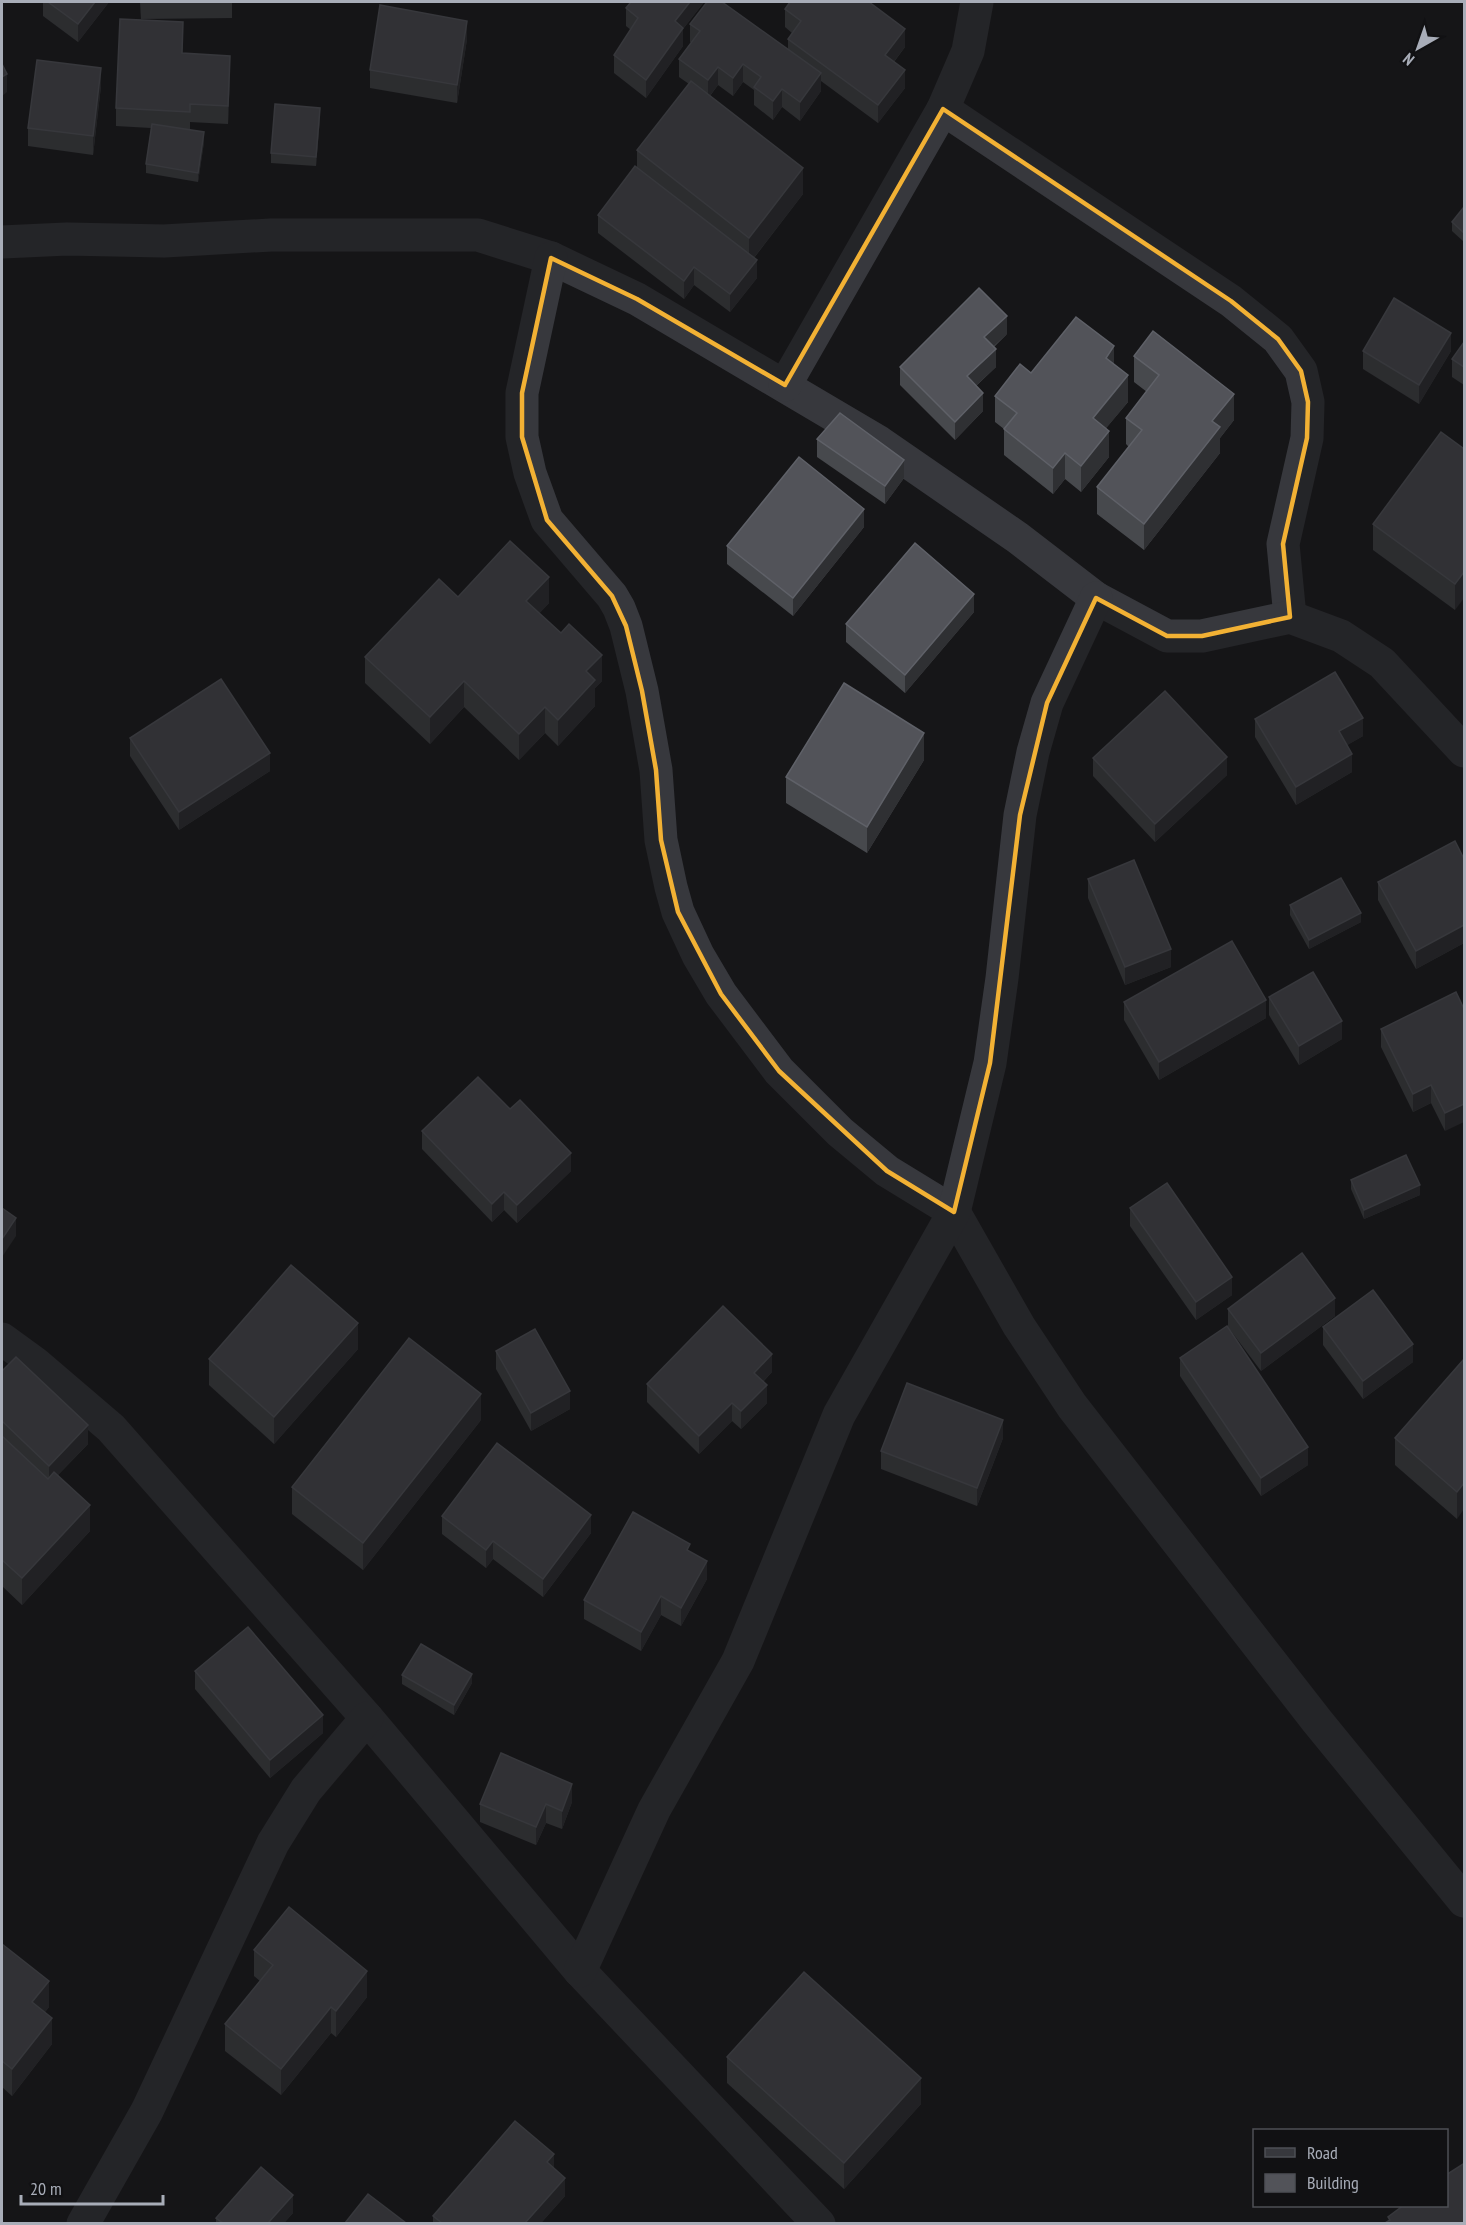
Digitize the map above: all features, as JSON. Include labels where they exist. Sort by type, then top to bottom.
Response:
[{"type":"street","points":[[785,385],[943,109],[968,51],[977,2]]},
{"type":"street","points":[[943,109],[1231,301],[1278,339],[1301,371],[1308,402],[1306,438],[1283,544],[1290,617]]},
{"type":"street","points":[[2,242],[67,239],[164,241],[272,235],[478,235],[551,258],[637,298],[888,448],[1018,538],[1096,598],[1167,636],[1202,636],[1290,617],[1341,636],[1382,663],[1464,751]]},
{"type":"street","points":[[551,258],[522,393],[522,437],[530,473],[547,520],[612,597],[626,626],[642,691],[656,770],[662,840],[670,887],[678,912],[698,955],[721,994],[778,1071],[840,1132],[887,1171],[954,1212],[1019,1326],[1072,1406],[1317,1721],[1464,1901]]},
{"type":"street","points":[[580,1971],[654,1810],[738,1661],[839,1415],[954,1212],[990,1063],[1020,815],[1033,752],[1047,704],[1096,598]]},
{"type":"street","points":[[2,1339],[35,1362],[111,1428],[367,1718],[580,1971],[819,2223]]},
{"type":"street","points":[[96,2218],[273,1843],[306,1790],[367,1718]]},
{"type":"highlighted area","points":[[943,109],[1231,301],[1278,339],[1301,371],[1308,402],[1307,438],[1283,544],[1290,617],[1202,636],[1167,636],[1096,598],[1047,703],[1020,815],[990,1063],[954,1212],[887,1171],[779,1071],[721,994],[678,912],[661,840],[656,770],[642,691],[626,626],[612,596],[547,520],[522,437],[522,393],[551,258],[637,299],[785,385]]},
{"type":"building","points":[[48,2],[95,2],[78,24]]},
{"type":"building","points":[[631,2],[690,2],[675,21],[683,28],[646,80],[614,55],[638,18],[626,8]]},
{"type":"building","points":[[707,2],[722,2],[821,73],[800,102],[782,89],[773,101],[754,87],[761,77],[743,64],[733,78],[718,67],[708,80],[679,59],[700,31],[690,24]]},
{"type":"building","points":[[790,2],[869,2],[905,29],[885,55],[905,70],[878,105],[788,39],[801,21],[785,9]]},
{"type":"building","points":[[380,5],[467,21],[457,85],[370,70]]},
{"type":"building","points":[[120,19],[183,22],[182,53],[230,56],[228,106],[190,104],[190,112],[116,108]]},
{"type":"building","points":[[37,60],[101,68],[93,136],[28,128]]},
{"type":"building","points":[[2,64],[7,74],[2,77]]},
{"type":"building","points":[[691,81],[803,168],[749,238],[637,150]]},
{"type":"building","points":[[275,104],[320,108],[316,157],[271,153]]},
{"type":"building","points":[[152,124],[204,132],[198,173],[146,164]]},
{"type":"building","points":[[635,166],[757,260],[730,294],[694,267],[684,281],[598,215]]},
{"type":"building","points":[[1464,207],[1464,233],[1452,222]]},
{"type":"building","points":[[979,288],[1007,316],[984,337],[996,349],[967,376],[983,393],[955,422],[900,367]]},
{"type":"building","points":[[1394,298],[1451,333],[1419,385],[1363,351]]},
{"type":"building","points":[[1076,317],[1114,346],[1106,358],[1128,375],[1093,418],[1109,431],[1081,466],[1065,453],[1053,468],[1004,429],[1017,413],[995,396],[1020,364],[1031,373]]},
{"type":"building","points":[[1153,331],[1234,394],[1212,421],[1220,427],[1144,524],[1097,487],[1142,430],[1126,418],[1159,375],[1134,356]]},
{"type":"building","points":[[1464,342],[1464,367],[1452,359]]},
{"type":"building","points":[[840,413],[904,460],[885,486],[817,439]]},
{"type":"building","points":[[1441,432],[1464,449],[1464,572],[1455,584],[1373,524]]},
{"type":"building","points":[[799,457],[864,509],[793,598],[727,546]]},
{"type":"building","points":[[510,541],[549,577],[526,601],[561,633],[569,624],[602,655],[586,671],[595,680],[558,720],[545,707],[519,734],[464,681],[430,717],[365,657],[439,579],[458,597]]},
{"type":"building","points":[[915,543],[974,594],[905,675],[846,624]]},
{"type":"building","points":[[1335,672],[1363,718],[1339,731],[1352,754],[1296,787],[1255,719]]},
{"type":"building","points":[[221,679],[270,753],[179,812],[130,738]]},
{"type":"building","points":[[844,683],[924,733],[867,827],[786,777]]},
{"type":"building","points":[[1165,691],[1227,757],[1155,824],[1093,758]]},
{"type":"building","points":[[1455,841],[1464,859],[1464,925],[1416,951],[1378,882]]},
{"type":"building","points":[[1134,860],[1171,949],[1125,967],[1088,879]]},
{"type":"building","points":[[1341,878],[1361,913],[1309,940],[1290,905]]},
{"type":"building","points":[[1232,941],[1266,1000],[1159,1062],[1124,1002]]},
{"type":"building","points":[[1313,972],[1342,1021],[1299,1046],[1269,997]]},
{"type":"building","points":[[1456,992],[1464,1009],[1464,1104],[1445,1113],[1431,1085],[1413,1094],[1381,1029]]},
{"type":"building","points":[[478,1077],[510,1109],[520,1100],[571,1153],[517,1205],[504,1192],[492,1204],[422,1131]]},
{"type":"building","points":[[1406,1155],[1420,1185],[1364,1210],[1351,1180]]},
{"type":"building","points":[[1167,1183],[1232,1277],[1196,1302],[1130,1208]]},
{"type":"building","points":[[2,1208],[16,1218],[2,1239]]},
{"type":"building","points":[[1302,1253],[1335,1298],[1261,1353],[1228,1309]]},
{"type":"building","points":[[291,1265],[358,1323],[274,1417],[209,1359]]},
{"type":"building","points":[[1373,1290],[1413,1344],[1363,1381],[1323,1327]]},
{"type":"building","points":[[723,1306],[772,1354],[754,1373],[767,1385],[741,1411],[732,1403],[699,1436],[647,1384]]},
{"type":"building","points":[[1227,1326],[1308,1447],[1261,1478],[1180,1358]]},
{"type":"building","points":[[535,1329],[570,1391],[531,1413],[496,1351]]},
{"type":"building","points":[[409,1338],[481,1394],[363,1543],[292,1487]]},
{"type":"building","points":[[16,1357],[88,1425],[49,1466],[2,1421],[2,1371]]},
{"type":"building","points":[[1464,1359],[1464,1483],[1457,1492],[1395,1438]]},
{"type":"building","points":[[907,1383],[1003,1420],[977,1488],[881,1451]]},
{"type":"building","points":[[2,1436],[48,1479],[54,1472],[90,1505],[22,1578],[2,1560]]},
{"type":"building","points":[[497,1443],[591,1515],[543,1579],[493,1541],[486,1550],[442,1516]]},
{"type":"building","points":[[633,1512],[690,1544],[687,1550],[707,1561],[681,1608],[661,1596],[641,1632],[584,1600]]},
{"type":"building","points":[[248,1627],[323,1715],[270,1760],[195,1671]]},
{"type":"building","points":[[421,1644],[472,1674],[454,1705],[402,1675]]},
{"type":"building","points":[[501,1753],[572,1784],[562,1811],[546,1804],[536,1827],[480,1804]]},
{"type":"building","points":[[289,1907],[367,1971],[336,2011],[331,2007],[281,2069],[225,2024],[273,1965],[254,1950]]},
{"type":"building","points":[[2,1944],[49,1981],[32,2002],[52,2018],[12,2069],[2,2061]]},
{"type":"building","points":[[804,1972],[921,2078],[844,2163],[727,2057]]},
{"type":"building","points":[[515,2121],[554,2154],[547,2162],[565,2178],[525,2223],[442,2223],[433,2216]]},
{"type":"building","points":[[1463,2164],[1464,2223],[1385,2223],[1390,2220],[1388,2217],[1401,2207],[1448,2207],[1448,2174]]},
{"type":"building","points":[[261,2167],[293,2195],[268,2223],[223,2223],[216,2218]]},
{"type":"building","points":[[368,2194],[406,2223],[345,2223]]}]
